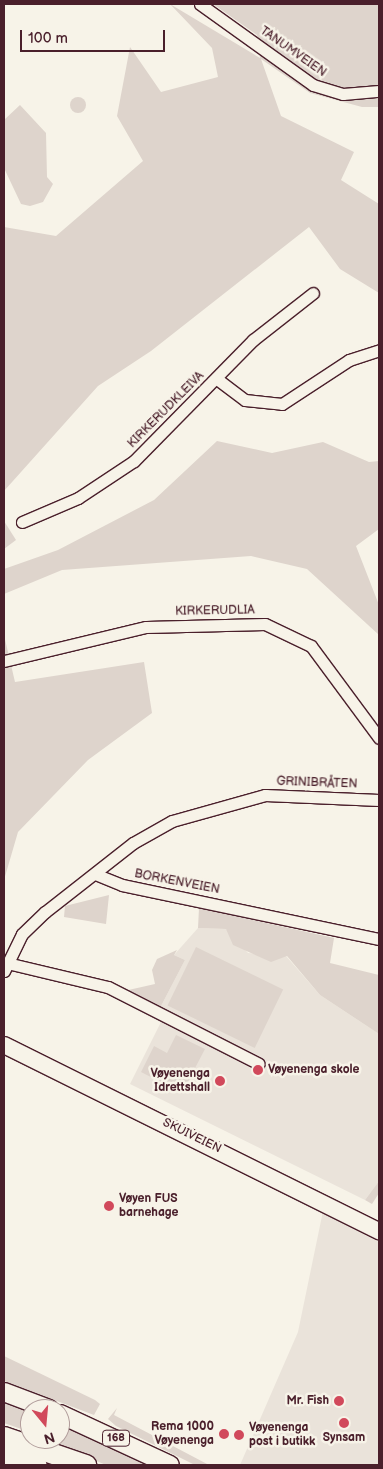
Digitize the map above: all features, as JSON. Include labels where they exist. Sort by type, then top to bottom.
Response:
[{"type":"highway","points":[[4,1437],[86,1465]]},
{"type":"highway","points":[[4,1455],[37,1465]]},
{"type":"main road","name":"SKUIVEIEN","points":[[4,1045],[379,1231]]},
{"type":"main road","points":[[4,1392],[23,1399]]},
{"type":"main road","name":"168","points":[[70,1419],[170,1465]]},
{"type":"street","name":"TANUMVEIEN","points":[[200,4],[313,85],[343,94],[379,91]]},
{"type":"street","name":"KIRKERUDKLEIVA","points":[[22,522],[106,482],[217,379],[260,334],[313,293]]},
{"type":"street","points":[[217,379],[245,400],[282,404],[348,360],[379,350]]},
{"type":"street","name":"KIRKERUDLIA","points":[[4,661],[146,627],[265,624],[311,646],[379,738]]},
{"type":"street","name":"GRINIBRÅTEN","points":[[95,874],[154,830],[212,807],[279,794],[379,800]]},
{"type":"street","points":[[95,874],[22,934],[5,967],[108,988],[259,1064]]},
{"type":"street","name":"BORKENVEIEN","points":[[95,874],[122,885],[379,939]]},
{"type":"shaded area","points":[[170,4],[260,58],[257,35],[213,4],[379,4],[379,107],[362,107],[310,93],[261,59],[281,116],[354,152],[341,180],[379,204],[379,293],[340,269],[309,227],[151,351],[98,386],[4,491],[4,227],[56,236],[143,161],[117,116],[130,47],[161,92],[218,77],[212,48]]},
{"type":"shaded area","points":[[75,97],[81,97],[86,102],[84,111],[75,113],[70,108],[70,102]]},
{"type":"shaded area","points":[[20,105],[46,133],[47,177],[53,184],[43,202],[30,206],[21,204],[4,168],[4,120]]},
{"type":"shaded area","points":[[217,441],[272,453],[323,442],[369,462],[379,461],[379,529],[356,546],[379,605],[379,635],[307,569],[251,556],[62,570],[4,594],[4,569],[58,550],[154,500]]},
{"type":"shaded area","points":[[4,521],[16,540],[4,549]]},
{"type":"shaded area","points":[[4,635],[15,682],[144,662],[152,713],[88,760],[18,832],[4,880]]},
{"type":"shaded area","points":[[109,895],[106,924],[64,917],[65,906]]},
{"type":"shaded area","points":[[199,908],[334,938],[330,963],[379,975],[379,1034],[320,995],[287,956],[271,962],[233,945],[226,929],[198,928]]},
{"type":"shaded area","name":"Vøyenenga skole","points":[[198,928],[226,929],[248,953],[286,956],[320,995],[379,1034],[379,1181],[365,1200],[130,1084],[166,1012],[160,1008],[185,960],[174,955]]},
{"type":"shaded area","points":[[196,947],[283,990],[255,1048],[168,1005]]},
{"type":"shaded area","points":[[177,950],[174,955],[185,960],[160,1008],[124,991],[155,984],[152,970],[157,959]]},
{"type":"shaded area","points":[[176,1035],[205,1049],[182,1093],[141,1072],[154,1046],[167,1053]]},
{"type":"shaded area","points":[[379,1181],[379,1193],[372,1204],[365,1200]]},
{"type":"shaded area","points":[[323,1211],[379,1242],[379,1465],[240,1465],[298,1332]]},
{"type":"shaded area","points":[[4,1356],[100,1404],[94,1415],[70,1406],[70,1399],[52,1399],[4,1381]]},
{"type":"shaded area","points":[[4,1400],[20,1406],[20,1429],[4,1423]]},
{"type":"shaded area","points":[[117,1408],[114,1415],[209,1465],[195,1465],[116,1426],[108,1419]]},
{"type":"shaded area","points":[[70,1426],[155,1465],[106,1465],[69,1449]]},
{"type":"place","name":"Vøyenenga skole","points":[[258,1070]]},
{"type":"place","name":"Vøyenenga Idrettshall","points":[[220,1081]]},
{"type":"place","name":"Vøyen FUS barnehage","points":[[109,1206]]},
{"type":"place","name":"Mr. Fish","points":[[339,1401]]},
{"type":"place","name":"Synsam","points":[[344,1423]]},
{"type":"place","name":"Rema 1000 Vøyenenga","points":[[224,1434]]},
{"type":"place","name":"Vøyenenga post i butikk","points":[[239,1435]]}]
